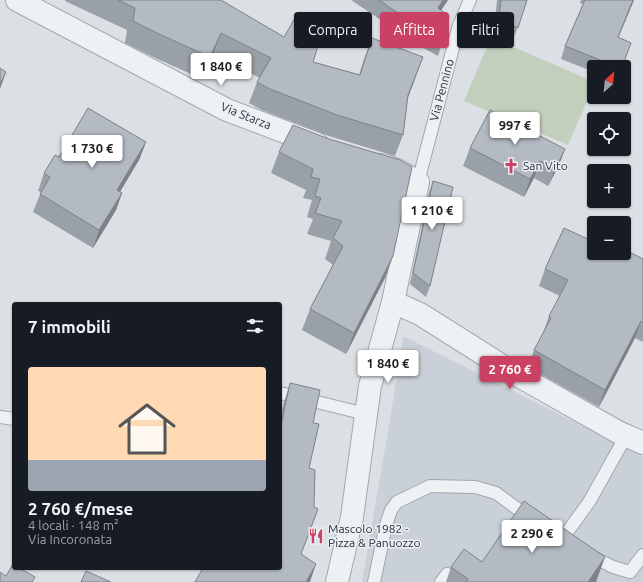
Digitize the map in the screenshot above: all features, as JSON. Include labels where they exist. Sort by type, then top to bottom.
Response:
[{"type":"street","name":"Via Starza","points":[[17,0],[227,110],[332,150]]},
{"type":"street","points":[[337,582],[352,517],[370,386],[393,302],[418,182],[397,170],[361,159]]},
{"type":"street","points":[[393,302],[420,314],[512,372],[618,432],[635,440]]},
{"type":"lane","name":"Via Pennino","points":[[418,182],[459,24],[470,0]]},
{"type":"lane","points":[[282,393],[366,414]]},
{"type":"lane","points":[[0,417],[12,419]]},
{"type":"lane","points":[[570,542],[589,502],[635,440]]},
{"type":"lane","points":[[374,582],[386,525],[391,510],[397,502],[430,486],[475,488],[496,493],[519,510],[590,555],[613,567],[630,572],[643,555]]},
{"type":"shaded area","points":[[403,336],[643,456],[643,582],[362,582]]},
{"type":"green space","points":[[514,47],[587,79],[587,101],[568,145],[464,101],[486,48]]},
{"type":"building","points":[[118,0],[221,0],[284,37],[294,20],[294,48],[317,48],[313,62],[360,75],[369,48],[372,48],[372,38],[380,41],[380,48],[399,48],[423,57],[408,95],[403,135],[337,115],[270,89],[257,82],[271,58],[221,33],[210,57],[133,21],[135,8]]},
{"type":"building","points":[[379,0],[443,0],[438,8],[444,12],[397,12]]},
{"type":"building","points":[[501,0],[527,0],[518,28],[514,26],[514,12],[500,12]]},
{"type":"building","points":[[585,0],[633,0],[618,37],[631,43],[625,60],[600,60],[565,46]]},
{"type":"building","points":[[0,68],[6,72],[0,84]]},
{"type":"building","points":[[88,108],[146,142],[117,190],[122,193],[99,230],[40,194],[50,177],[44,173],[55,155],[59,157]]},
{"type":"building","points":[[490,110],[565,149],[555,169],[540,161],[530,179],[470,148]]},
{"type":"building","points":[[293,125],[329,139],[400,160],[412,167],[393,256],[354,333],[310,309],[343,246],[333,238],[342,221],[315,213],[321,198],[315,196],[320,179],[311,177],[313,169],[279,152]]},
{"type":"building","points":[[433,181],[453,187],[430,286],[413,273]]},
{"type":"building","points":[[564,228],[587,239],[587,260],[631,260],[631,253],[643,259],[643,322],[641,321],[605,390],[534,350],[551,318],[549,316],[568,280],[545,269]]},
{"type":"building","points":[[290,383],[320,390],[313,423],[319,424],[309,468],[315,470],[314,507],[318,509],[301,554],[316,564],[306,582],[195,582],[202,570],[282,570],[282,421]]},
{"type":"building","points":[[524,501],[605,557],[588,582],[466,582],[468,579],[451,567],[464,549],[482,562]]},
{"type":"building","points":[[12,566],[12,570],[23,570],[35,577],[32,582],[0,582],[0,572],[6,576]]},
{"type":"building","points":[[86,571],[111,582],[81,582]]},
{"type":"place","name":"San Vito","points":[[511,166]]},
{"type":"place","name":"Mascolo 1982 - Pizza & Panuozzo","points":[[316,536]]}]
